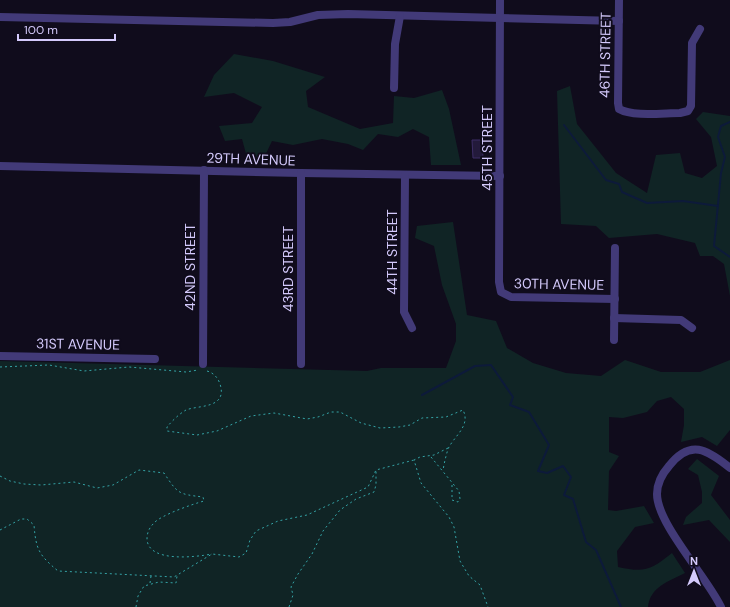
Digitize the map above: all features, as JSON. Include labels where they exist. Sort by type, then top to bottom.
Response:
[{"type":"street","name":"45TH STREET","points":[[500,0],[499,282],[503,295]]},
{"type":"street","name":"46TH STREET","points":[[619,0],[619,109],[630,113],[684,113],[690,109],[692,43],[700,29]]},
{"type":"street","points":[[0,17],[273,23],[290,22],[326,14],[619,21]]},
{"type":"street","points":[[394,88],[395,44],[400,16]]},
{"type":"street","name":"29TH AVENUE","points":[[0,166],[500,176]]},
{"type":"street","name":"42ND STREET","points":[[202,368],[204,170]]},
{"type":"street","name":"43RD STREET","points":[[300,364],[301,173]]},
{"type":"street","name":"44TH STREET","points":[[405,174],[404,312],[412,328]]},
{"type":"street","points":[[614,340],[615,248]]},
{"type":"street","name":"30TH AVENUE","points":[[503,295],[511,297],[615,299]]},
{"type":"street","points":[[614,318],[681,320],[692,328]]},
{"type":"street","name":"31ST AVENUE","points":[[0,356],[155,359]]},
{"type":"street","points":[[721,607],[668,525],[658,506],[657,492],[658,485],[664,473],[676,457],[686,451],[698,449],[705,450],[730,468]]},
{"type":"path","points":[[0,368],[49,365],[84,371],[129,367],[186,372],[202,368],[218,378],[221,388],[216,402],[207,407],[185,411],[167,427],[167,431],[197,435],[217,431],[252,416],[274,412],[308,419],[331,412],[340,412],[361,423],[380,428],[410,425],[422,418],[446,417],[463,410],[466,415],[464,425],[449,448],[443,470]]},
{"type":"path","points":[[376,470],[420,457],[431,456],[449,448]]},
{"type":"path","points":[[431,456],[459,491],[460,499],[458,502],[452,500],[452,483]]},
{"type":"path","points":[[414,460],[421,484],[449,517],[454,527],[460,561],[469,576],[480,585],[488,607]]},
{"type":"path","points":[[0,476],[10,481],[24,484],[41,485],[74,482],[97,488],[114,485],[139,470],[164,473],[176,491],[185,495],[203,497],[204,501],[160,518],[153,523],[148,532],[147,542],[150,549],[155,554],[167,556],[200,556],[212,554],[239,557],[246,554],[250,540],[256,531],[278,521],[308,515],[368,487],[376,470]]},
{"type":"path","points":[[290,607],[293,595],[292,587],[298,574],[312,554],[323,531],[340,510],[356,499],[374,492],[376,484],[376,470]]},
{"type":"path","points":[[0,530],[21,519],[27,518],[34,525],[36,546],[47,561],[58,571],[177,576],[212,554]]},
{"type":"path","points":[[150,583],[151,576]]},
{"type":"path","points":[[136,607],[140,590],[150,583],[176,583],[177,576]]},
{"type":"green space","points":[[234,54],[273,61],[325,77],[306,91],[308,107],[360,129],[393,123],[394,96],[414,98],[442,90],[449,109],[461,165],[431,165],[429,137],[413,129],[398,137],[378,134],[363,150],[348,144],[322,139],[293,145],[272,141],[262,162],[248,161],[242,139],[225,141],[219,126],[252,123],[262,107],[234,93],[204,97],[214,75]]},
{"type":"green space","points":[[570,86],[577,124],[616,173],[647,193],[656,155],[680,153],[685,173],[702,178],[717,166],[711,137],[696,119],[703,112],[730,116],[730,296],[724,264],[713,256],[700,256],[695,243],[657,234],[609,238],[596,226],[561,224],[557,91]]},
{"type":"green space","points":[[453,222],[467,315],[496,321],[507,348],[533,363],[566,373],[601,376],[625,360],[661,372],[700,372],[730,360],[730,430],[717,446],[702,437],[681,442],[684,425],[684,409],[671,397],[657,401],[647,412],[623,418],[609,417],[609,452],[619,456],[609,471],[608,510],[616,511],[644,506],[654,523],[635,527],[617,551],[618,567],[635,570],[647,569],[672,553],[685,573],[667,582],[656,590],[652,594],[648,607],[0,607],[0,361],[367,371],[381,368],[446,368],[456,341],[456,324],[442,285],[434,246],[415,238],[417,226]]},
{"type":"green space","points":[[697,459],[719,476],[711,495],[730,520],[730,542],[709,520],[683,525],[686,517],[702,503],[702,492],[698,475],[688,469]]},
{"type":"building","points":[[472,140],[482,140],[483,158],[473,158]]},
{"type":"waterway","points":[[730,122],[721,126],[718,137],[725,157],[721,173],[714,246],[730,257]]},
{"type":"waterway","points":[[564,125],[606,180],[619,184],[622,192],[647,203],[683,201],[718,206]]},
{"type":"waterway","points":[[422,395],[475,366],[491,365],[513,397],[510,405],[529,412],[549,445],[538,471],[547,473],[563,466],[571,477],[564,495],[573,499],[586,542],[596,550],[621,607]]}]
